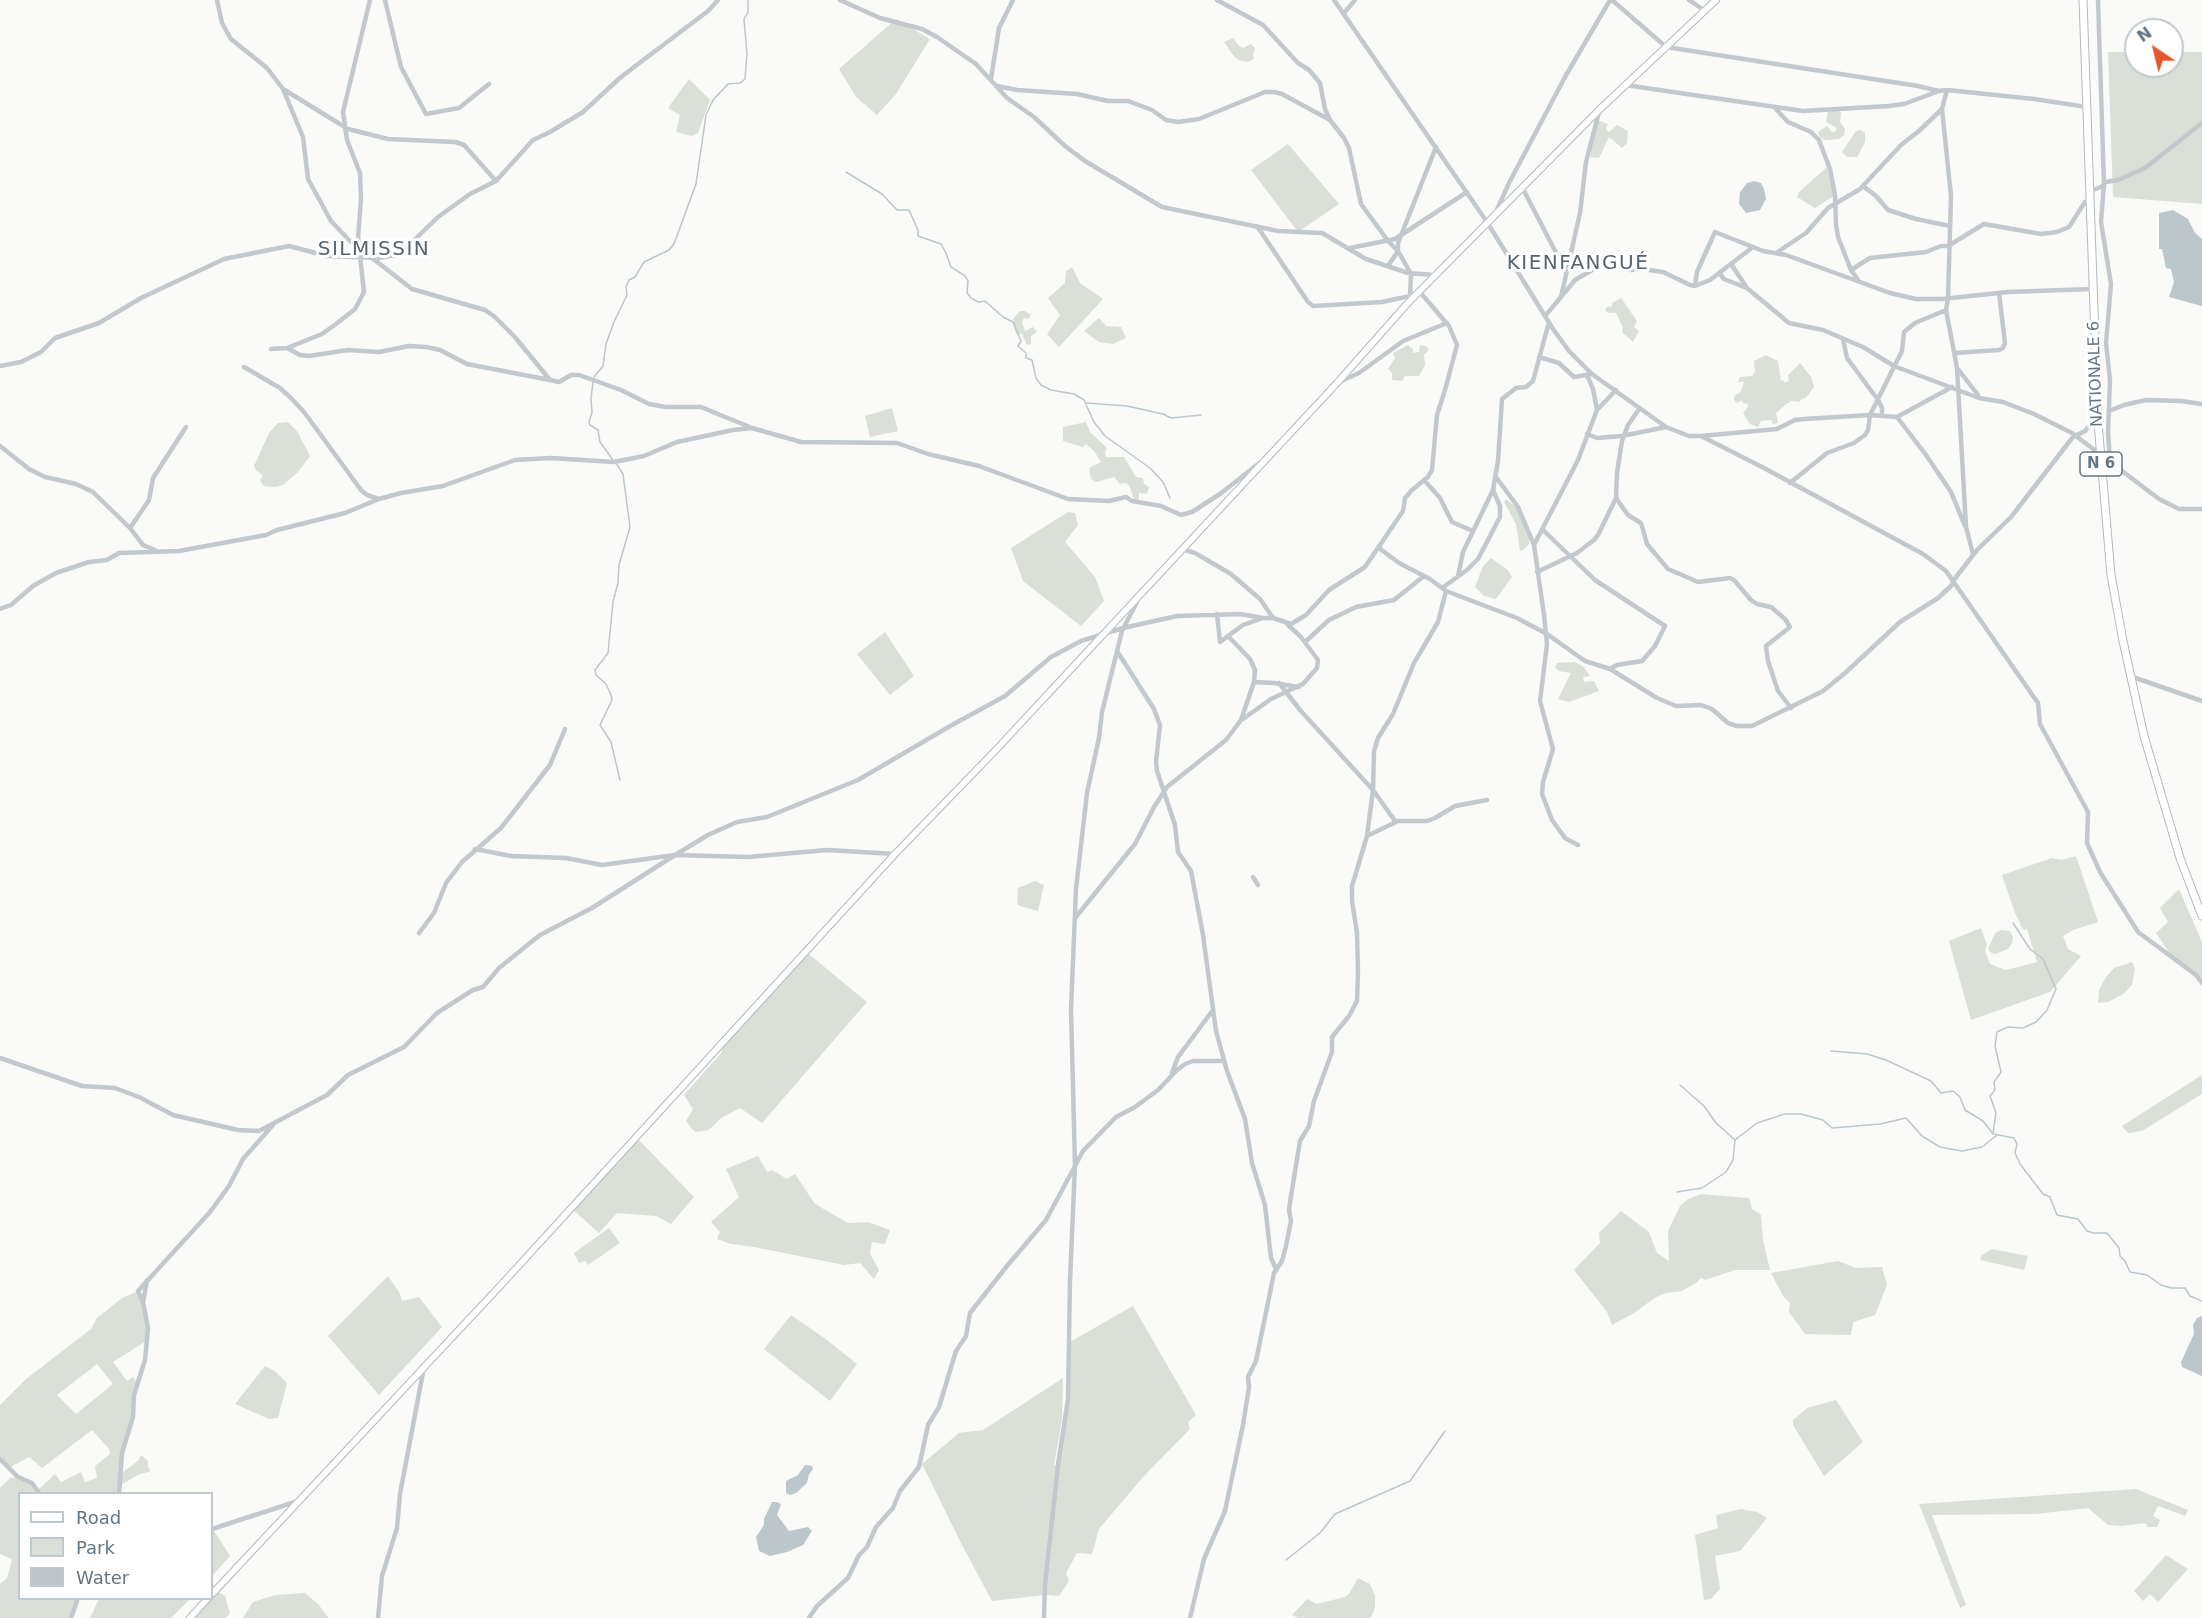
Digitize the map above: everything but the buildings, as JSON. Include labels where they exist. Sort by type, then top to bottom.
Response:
[{"type":"main road","points":[[213,1593],[501,1285],[895,854],[993,753],[1101,634],[1337,383],[1434,275],[1600,109],[1716,0]]},
{"type":"main road","name":"NATIONALE 6","points":[[2083,0],[2098,415],[2111,575],[2130,676],[2157,785],[2180,858],[2202,916]]},
{"type":"main road","points":[[190,1618],[207,1600]]},
{"type":"street","points":[[216,0],[222,23],[231,39],[267,68],[283,89],[303,137],[308,179],[331,220],[348,240],[412,289],[485,310],[514,336],[550,380]]},
{"type":"street","points":[[271,348],[286,348],[322,334],[346,317],[360,302],[364,288],[359,247],[360,173],[347,140],[343,105],[356,63],[370,0]]},
{"type":"street","points":[[385,0],[401,67],[426,114],[459,108],[489,84]]},
{"type":"street","points":[[0,366],[21,363],[41,352],[55,338],[99,323],[141,298],[224,259],[289,246],[327,256],[387,258],[395,255],[438,217],[470,194],[496,181],[533,140],[583,112],[621,78],[708,11],[718,0]]},
{"type":"street","points":[[840,0],[880,18],[922,29],[976,64],[1007,98],[1034,117],[1078,156],[1162,207],[1292,234],[1322,233],[1366,259],[1411,274],[1434,275]]},
{"type":"street","points":[[991,79],[999,28],[1013,0]]},
{"type":"street","points":[[1217,0],[1263,25],[1298,63],[1316,76],[1330,120],[1349,148],[1364,209],[1398,251],[1411,274],[1410,296],[1407,304]]},
{"type":"street","points":[[1334,0],[1467,192],[1569,351],[1590,374],[1666,427],[1689,436],[1701,436],[1777,429],[1795,420],[1804,419],[1869,415],[1897,417],[1954,388]]},
{"type":"street","points":[[1344,13],[1355,0]]},
{"type":"street","points":[[1494,215],[1565,77],[1611,0],[1666,47],[1910,84],[1939,91]]},
{"type":"street","points":[[1689,0],[1705,11]]},
{"type":"street","points":[[2098,0],[2104,184],[2101,222],[2111,284],[2106,343],[2110,380],[2108,432],[2110,461]]},
{"type":"street","points":[[1625,85],[1803,111],[1904,104],[1947,90],[2087,107]]},
{"type":"street","points":[[997,86],[1017,90],[1077,94],[1108,101],[1128,101],[1152,110],[1166,120],[1178,122],[1199,119],[1265,92],[1274,92],[1330,120]]},
{"type":"street","points":[[283,89],[311,104],[345,128],[388,139],[455,142],[464,145],[496,181]]},
{"type":"street","points":[[1947,90],[1942,109],[1951,196],[1946,310],[1957,368],[1954,388],[1966,527],[1973,554]]},
{"type":"street","points":[[1774,107],[1788,122],[1816,135],[1830,169],[1838,237],[1851,270],[1859,281]]},
{"type":"street","points":[[1561,297],[1580,213],[1586,162],[1594,122],[1600,109]]},
{"type":"street","points":[[1776,253],[1806,232],[1835,202],[1857,192],[1901,145],[1942,109]]},
{"type":"street","points":[[2090,191],[2145,168],[2202,123]]},
{"type":"street","points":[[1388,266],[1398,251],[1402,234],[1436,147]]},
{"type":"street","points":[[1863,186],[1888,210],[1950,226]]},
{"type":"street","points":[[1522,187],[1566,272]]},
{"type":"street","points":[[1349,248],[1388,241],[1467,192]]},
{"type":"street","points":[[1851,270],[1870,258],[1926,252],[1941,246],[1948,246],[1984,224],[2041,234],[2063,230],[2076,218],[2085,202],[2090,200]]},
{"type":"street","points":[[1257,226],[1308,302],[1313,306],[1382,302],[1410,296],[1419,291],[1447,323],[1457,345],[1437,415],[1432,470],[1425,481],[1405,498],[1403,511],[1365,567],[1329,590],[1298,621],[1287,624]]},
{"type":"street","points":[[1695,286],[1696,272],[1715,232],[1754,247],[1916,299],[2093,289]]},
{"type":"street","points":[[1545,316],[1575,280],[1606,262],[1630,270],[1664,272],[1695,286],[1710,280],[1754,247]]},
{"type":"street","points":[[1731,264],[1747,288],[1789,324],[1822,330],[1863,347],[1894,366],[1979,398],[2019,407],[2075,435],[2159,499],[2179,509],[2202,509]]},
{"type":"street","points":[[1719,273],[1725,279],[1747,288]]},
{"type":"street","points":[[1955,353],[2003,348],[2005,343],[1999,293]]},
{"type":"street","points":[[1790,483],[1827,453],[1861,439],[1868,430],[1869,415],[1902,351],[1906,330],[1915,323],[1946,310]]},
{"type":"street","points":[[1458,576],[1463,552],[1493,490],[1502,399],[1516,388],[1526,387],[1533,381],[1549,322]]},
{"type":"street","points":[[1337,383],[1359,374],[1403,341],[1447,323]]},
{"type":"street","points":[[1843,339],[1847,358],[1878,400],[1882,408],[1882,416]]},
{"type":"street","points":[[286,348],[300,355],[309,356],[348,350],[379,352],[409,346],[426,347],[441,350],[467,364],[559,382],[571,375],[579,375],[621,390],[649,404],[666,407],[701,407],[752,428],[801,442],[897,443],[928,454],[979,466],[1068,499],[1109,501],[1126,497],[1132,501],[1161,506],[1181,514],[1192,512],[1220,494],[1266,457]]},
{"type":"street","points":[[1539,357],[1559,363],[1574,377],[1590,374]]},
{"type":"street","points":[[244,367],[280,388],[291,398],[304,412],[361,490],[379,499]]},
{"type":"street","points":[[1957,368],[1979,398]]},
{"type":"street","points":[[1590,374],[1597,410]]},
{"type":"street","points":[[1534,545],[1578,460],[1597,410],[1616,390]]},
{"type":"street","points":[[2109,411],[2146,400],[2202,404]]},
{"type":"street","points":[[1537,572],[1570,556],[1594,540],[1616,498],[1617,473],[1624,435],[1639,409]]},
{"type":"street","points":[[1379,548],[1399,563],[1444,589],[1517,618],[1547,634],[1585,661],[1610,669],[1657,698],[1676,706],[1701,705],[1712,710],[1728,723],[1737,726],[1752,726],[1823,691],[1900,621],[1938,598],[1951,586],[1973,554],[2011,517],[2075,435],[2085,431],[2098,415]]},
{"type":"street","points":[[1897,417],[1951,492],[1966,527]]},
{"type":"street","points":[[130,528],[149,500],[153,478],[186,427]]},
{"type":"street","points":[[1587,434],[1598,438],[1666,427]]},
{"type":"street","points":[[0,609],[11,605],[33,586],[56,573],[89,562],[107,560],[125,552],[171,552],[211,547],[266,535],[277,530],[345,513],[379,499],[443,486],[515,460],[545,458],[614,462],[644,456],[677,442],[752,428]]},
{"type":"street","points":[[1701,436],[1923,554],[1946,571],[2038,703],[2040,724],[2088,812],[2087,843],[2100,872],[2138,932],[2196,975],[2202,983]]},
{"type":"street","points":[[0,446],[29,469],[45,477],[76,483],[93,492],[130,528],[143,545],[159,551]]},
{"type":"street","points":[[1496,477],[1521,512],[1534,545],[1547,634],[1540,701],[1553,749],[1542,794],[1545,805],[1565,838],[1578,845]]},
{"type":"street","points":[[1425,481],[1440,498],[1452,522],[1473,531]]},
{"type":"street","points":[[1191,1618],[1203,1562],[1225,1511],[1243,1425],[1249,1387],[1248,1377],[1256,1361],[1269,1291],[1276,1269],[1282,1261],[1291,1221],[1289,1210],[1300,1142],[1309,1126],[1314,1101],[1332,1052],[1332,1037],[1349,1016],[1357,1000],[1357,937],[1352,886],[1367,836],[1373,790],[1373,756],[1378,738],[1393,714],[1403,686],[1422,647],[1438,622],[1444,589],[1478,559],[1500,517],[1500,506],[1493,490]]},
{"type":"street","points":[[1616,498],[1628,515],[1641,522],[1645,541],[1668,569],[1698,582],[1730,578],[1756,604],[1771,607],[1785,619],[1790,627],[1766,646],[1768,661],[1778,691],[1791,708]]},
{"type":"street","points":[[1542,530],[1595,580],[1665,626],[1655,646],[1643,660],[1617,665],[1610,669]]},
{"type":"street","points":[[1182,549],[1195,553],[1231,574],[1260,599],[1273,618]]},
{"type":"street","points":[[1305,642],[1329,620],[1353,608],[1394,600],[1424,576]]},
{"type":"street","points":[[1044,1618],[1045,1585],[1056,1477],[1068,1399],[1075,1165],[1071,1019],[1074,918],[1087,793],[1102,712],[1123,628],[1144,588]]},
{"type":"street","points":[[1217,614],[1220,642],[1243,626],[1263,618]]},
{"type":"street","points":[[0,1058],[82,1086],[115,1088],[139,1097],[173,1115],[238,1130],[259,1131],[327,1095],[348,1075],[404,1047],[437,1013],[473,990],[483,987],[499,968],[540,936],[592,908],[708,835],[737,822],[767,818],[858,780],[1005,696],[1051,657],[1081,641],[1123,628],[1177,616],[1249,614],[1273,618],[1287,624],[1305,642],[1318,660],[1313,675],[1297,688],[1262,704],[1241,720],[1226,740],[1174,780],[1164,792],[1135,844],[1074,918]]},
{"type":"street","points":[[1228,636],[1252,662],[1255,670],[1254,682],[1241,720]]},
{"type":"street","points":[[1117,651],[1154,709],[1160,725],[1156,762],[1175,825],[1178,852],[1191,871],[1203,935],[1213,1010],[1224,1061],[1245,1119],[1252,1163],[1265,1205],[1271,1258],[1276,1269]]},
{"type":"street","points":[[2130,676],[2202,701]]},
{"type":"street","points":[[1254,682],[1279,683],[1297,688]]},
{"type":"street","points":[[1279,683],[1373,790],[1395,821]]},
{"type":"street","points":[[1294,701],[1297,688]]},
{"type":"street","points":[[419,933],[434,914],[446,883],[462,862],[501,828],[543,774],[555,755],[565,729]]},
{"type":"street","points":[[1367,836],[1395,821],[1427,820],[1455,807],[1487,800]]},
{"type":"street","points":[[475,849],[511,856],[566,858],[602,865],[675,855],[748,857],[827,850],[895,854]]},
{"type":"street","points":[[1253,877],[1258,885]]},
{"type":"street","points":[[1171,1076],[1178,1057],[1213,1010]]},
{"type":"street","points":[[809,1618],[817,1606],[848,1578],[876,1527],[893,1508],[900,1491],[919,1467],[928,1425],[939,1407],[956,1351],[966,1336],[970,1313],[1046,1220],[1083,1151],[1116,1117],[1135,1107],[1158,1090],[1185,1064],[1193,1061],[1224,1061]]},
{"type":"street","points":[[120,1492],[122,1453],[133,1417],[136,1389],[145,1360],[148,1328],[142,1302],[147,1278],[210,1212],[230,1186],[243,1159],[275,1122]]},
{"type":"street","points":[[378,1618],[382,1576],[397,1528],[400,1494],[424,1365]]},
{"type":"street","points":[[0,1459],[18,1477],[32,1482],[39,1492]]},
{"type":"street","points":[[213,1529],[298,1501]]},
{"type":"street","points":[[71,1618],[78,1600]]},
{"type":"green space","points":[[896,19],[930,39],[896,94],[877,115],[856,97],[839,69]]},
{"type":"green space","points":[[1233,38],[1243,48],[1251,44],[1255,48],[1254,59],[1248,62],[1238,60],[1233,55],[1224,42]]},
{"type":"green space","points":[[2108,52],[2124,52],[2124,78],[2184,78],[2184,52],[2202,52],[2202,204],[2113,197]]},
{"type":"green space","points":[[689,79],[710,100],[698,133],[692,136],[676,132],[680,115],[668,108]]},
{"type":"green space","points":[[1838,110],[1841,113],[1840,122],[1845,129],[1844,135],[1839,139],[1825,140],[1818,132],[1827,126],[1835,132],[1837,128],[1826,122],[1828,112]]},
{"type":"green space","points":[[1597,120],[1608,124],[1606,129],[1609,132],[1617,125],[1628,131],[1627,143],[1622,148],[1609,137],[1599,158],[1590,157]]},
{"type":"green space","points":[[1861,130],[1865,133],[1865,142],[1857,157],[1847,157],[1842,152],[1856,131]]},
{"type":"green space","points":[[1288,144],[1339,204],[1298,232],[1251,170]]},
{"type":"green space","points":[[1827,167],[1834,196],[1815,208],[1797,197],[1799,192]]},
{"type":"green space","points":[[1072,267],[1080,283],[1103,299],[1059,347],[1047,334],[1060,315],[1048,298],[1065,283],[1066,271]]},
{"type":"green space","points":[[1621,298],[1637,321],[1634,327],[1639,331],[1633,342],[1622,332],[1623,328],[1616,313],[1608,313],[1605,310]]},
{"type":"green space","points":[[1020,311],[1031,315],[1028,319],[1024,318],[1022,322],[1025,331],[1033,327],[1037,332],[1031,336],[1031,344],[1027,345],[1022,334],[1017,335],[1014,328],[1013,319]]},
{"type":"green space","points":[[1099,318],[1106,326],[1121,327],[1126,338],[1113,344],[1099,342],[1084,331]]},
{"type":"green space","points":[[1408,345],[1413,349],[1413,353],[1419,352],[1420,345],[1429,349],[1424,355],[1425,365],[1419,376],[1405,376],[1402,381],[1392,380],[1392,373],[1388,369],[1395,358],[1393,353]]},
{"type":"green space","points":[[1766,355],[1778,361],[1781,381],[1785,383],[1789,381],[1788,375],[1800,363],[1811,377],[1814,387],[1806,398],[1799,402],[1791,401],[1776,413],[1778,423],[1773,424],[1771,420],[1761,421],[1758,427],[1750,424],[1743,413],[1748,407],[1747,403],[1744,404],[1742,401],[1736,403],[1734,399],[1735,395],[1740,393],[1744,382],[1738,382],[1740,377],[1752,376],[1755,372],[1754,361]]},
{"type":"green space","points":[[892,408],[898,431],[870,437],[865,416]]},
{"type":"green space","points":[[288,422],[297,431],[310,456],[298,472],[283,485],[264,486],[260,480],[263,476],[254,466],[269,433],[278,423]]},
{"type":"green space","points":[[1086,422],[1090,432],[1107,448],[1106,457],[1124,457],[1136,477],[1143,478],[1144,484],[1149,487],[1147,494],[1139,493],[1139,499],[1134,500],[1130,487],[1126,483],[1120,484],[1114,477],[1096,482],[1091,479],[1089,468],[1101,462],[1094,451],[1086,444],[1083,447],[1063,441],[1063,427]]},
{"type":"green space","points":[[1506,499],[1518,509],[1529,538],[1529,544],[1520,551],[1516,524],[1504,502]]},
{"type":"green space","points":[[1068,512],[1075,513],[1078,525],[1065,542],[1095,577],[1104,601],[1081,626],[1023,581],[1011,548]]},
{"type":"green space","points":[[1491,558],[1508,570],[1512,577],[1496,599],[1484,596],[1475,587],[1483,566]]},
{"type":"green space","points":[[885,632],[914,676],[890,695],[857,654]]},
{"type":"green space","points":[[1575,662],[1584,667],[1590,676],[1583,677],[1584,682],[1594,681],[1599,691],[1569,702],[1558,699],[1571,673],[1559,671],[1555,668],[1557,663]]},
{"type":"green space","points":[[2076,856],[2098,922],[2073,930],[2063,936],[2068,949],[2081,956],[2050,992],[1971,1020],[1949,941],[1981,928],[1990,964],[2006,970],[2037,962],[2027,929],[2023,930],[2015,913],[2002,875],[2052,858],[2062,860]]},
{"type":"green space","points":[[1035,881],[1044,885],[1038,911],[1017,905],[1018,888]]},
{"type":"green space","points":[[2179,889],[2202,942],[2202,983],[2172,957],[2156,933],[2168,922],[2160,908]]},
{"type":"green space","points":[[2001,930],[2010,931],[2013,937],[2012,943],[2008,949],[1995,954],[1988,949],[1995,933]]},
{"type":"green space","points":[[805,951],[867,1002],[762,1123],[740,1108],[721,1118],[709,1130],[696,1132],[686,1121],[693,1109],[684,1095],[722,1052],[720,1044]]},
{"type":"green space","points":[[2132,962],[2135,968],[2132,985],[2123,994],[2108,1002],[2098,1003],[2099,990],[2106,977],[2114,968]]},
{"type":"green space","points":[[2202,1075],[2202,1094],[2142,1131],[2128,1133],[2122,1126]]},
{"type":"green space","points":[[636,1137],[694,1197],[671,1224],[656,1216],[617,1213],[599,1233],[571,1208]]},
{"type":"green space","points":[[758,1156],[767,1172],[772,1170],[787,1179],[795,1174],[815,1204],[848,1223],[868,1222],[890,1230],[885,1244],[872,1242],[870,1254],[879,1270],[874,1279],[860,1263],[844,1265],[731,1244],[717,1239],[720,1232],[711,1222],[739,1197],[726,1169]]},
{"type":"green space","points":[[1701,1194],[1749,1198],[1752,1209],[1761,1215],[1763,1240],[1770,1270],[1735,1270],[1705,1280],[1701,1278],[1682,1291],[1656,1297],[1612,1325],[1607,1312],[1574,1270],[1600,1243],[1599,1233],[1621,1211],[1649,1232],[1657,1253],[1669,1261],[1668,1231],[1680,1206],[1688,1199]]},
{"type":"green space","points":[[609,1228],[620,1243],[588,1265],[585,1261],[579,1263],[574,1253]]},
{"type":"green space","points":[[1992,1249],[2028,1256],[2024,1270],[1980,1260],[1982,1255]]},
{"type":"green space","points":[[1838,1261],[1856,1268],[1882,1267],[1887,1285],[1875,1315],[1853,1322],[1851,1335],[1805,1334],[1789,1312],[1790,1303],[1783,1296],[1771,1273]]},
{"type":"green space","points":[[388,1276],[402,1301],[419,1297],[442,1327],[379,1395],[328,1336]]},
{"type":"green space","points":[[138,1291],[148,1328],[146,1341],[113,1362],[127,1381],[133,1377],[137,1383],[133,1417],[122,1453],[123,1472],[139,1460],[141,1455],[148,1461],[151,1471],[122,1484],[119,1492],[18,1492],[18,1600],[78,1600],[71,1618],[0,1618],[0,1584],[7,1578],[12,1559],[0,1554],[0,1488],[10,1478],[18,1477],[32,1483],[37,1491],[55,1474],[61,1482],[81,1472],[85,1482],[97,1478],[95,1466],[110,1454],[109,1449],[92,1430],[42,1468],[29,1457],[9,1468],[0,1459],[0,1405],[26,1379],[91,1329],[97,1318],[122,1298]],"holes":[[[97,1364],[113,1384],[76,1414],[57,1395]]]},
{"type":"green space","points":[[1133,1306],[1196,1415],[1188,1422],[1190,1429],[1143,1477],[1099,1529],[1092,1554],[1077,1553],[1066,1573],[1069,1581],[1059,1596],[1044,1595],[992,1601],[922,1464],[959,1433],[983,1430],[1063,1378],[1062,1419],[1054,1465],[1058,1465],[1066,1418],[1068,1343]]},
{"type":"green space","points":[[791,1315],[857,1364],[830,1401],[764,1349]]},
{"type":"green space","points":[[265,1366],[276,1372],[287,1383],[278,1418],[269,1419],[235,1404]]},
{"type":"green space","points":[[1836,1400],[1863,1442],[1824,1476],[1793,1425],[1793,1420],[1807,1408]]},
{"type":"green space","points":[[2136,1489],[2188,1510],[2185,1516],[2158,1506],[2153,1516],[2160,1520],[2157,1527],[2148,1527],[2145,1523],[2108,1525],[2088,1508],[2036,1514],[1932,1515],[1966,1605],[1960,1608],[1919,1504]]},
{"type":"green space","points":[[1741,1509],[1757,1512],[1767,1518],[1740,1551],[1715,1556],[1720,1589],[1711,1599],[1704,1600],[1695,1535],[1718,1528],[1716,1515]]},
{"type":"green space","points":[[213,1529],[230,1556],[213,1575]]},
{"type":"green space","points":[[2166,1555],[2188,1569],[2158,1602],[2150,1594],[2143,1601],[2134,1591]]},
{"type":"green space","points":[[1358,1578],[1370,1584],[1375,1596],[1375,1607],[1371,1618],[1298,1618],[1292,1615],[1307,1599],[1317,1604],[1345,1597]]},
{"type":"green space","points":[[216,1590],[225,1596],[230,1613],[226,1618],[190,1618],[207,1600],[213,1600],[213,1593]]},
{"type":"green space","points":[[305,1593],[319,1605],[328,1618],[243,1618],[253,1602],[275,1595]]},
{"type":"green space","points":[[98,1600],[189,1600],[171,1618],[90,1618]]},
{"type":"water","points":[[1754,181],[1761,183],[1766,199],[1760,210],[1746,213],[1739,204],[1740,192],[1747,183]]},
{"type":"water","points":[[2173,210],[2188,219],[2195,233],[2202,239],[2202,306],[2169,297],[2174,282],[2171,269],[2166,268],[2162,249],[2159,249],[2159,213]]},
{"type":"water","points":[[2202,1316],[2202,1376],[2182,1367],[2181,1362],[2194,1334],[2193,1325],[2197,1318]]},
{"type":"water","points":[[805,1465],[812,1466],[813,1469],[807,1483],[796,1493],[790,1495],[786,1493],[786,1481],[798,1475]]},
{"type":"water","points":[[772,1502],[781,1504],[777,1515],[789,1531],[808,1527],[812,1531],[803,1545],[770,1556],[759,1551],[756,1537],[764,1525],[764,1519]]},
{"type":"waterway","points":[[594,377],[603,366],[606,344],[627,295],[626,287],[629,280],[635,277],[644,262],[669,250],[674,244],[696,184],[706,115],[713,100],[728,84],[740,83],[745,79],[747,54],[744,19],[748,12],[748,0]]},
{"type":"waterway","points":[[846,172],[882,194],[897,210],[909,210],[918,230],[918,236],[941,244],[951,267],[965,276],[968,281],[967,293],[971,298],[978,302],[985,301],[1003,317],[1013,322],[1021,341],[1018,346],[1026,353],[1026,358],[1032,360],[1036,378],[1041,385],[1051,390],[1074,394],[1084,400],[1094,422],[1105,436],[1150,468],[1163,482],[1170,498]]},
{"type":"waterway","points":[[593,382],[592,412],[589,422],[598,430],[600,442],[613,460]]},
{"type":"waterway","points":[[1087,403],[1127,406],[1171,418],[1201,415]]},
{"type":"waterway","points":[[616,463],[623,474],[630,527],[619,565],[608,653],[595,670],[596,675],[606,684],[611,695],[612,700],[600,725],[611,742],[620,780]]},
{"type":"waterway","points":[[1993,1133],[1996,1113],[1990,1096],[1995,1090],[1994,1082],[2001,1072],[1995,1046],[1997,1032],[2008,1027],[2023,1028],[2036,1022],[2047,1010],[2056,989],[2043,959],[2030,949],[2013,923]]},
{"type":"waterway","points":[[1831,1051],[1867,1054],[1886,1060],[1931,1081],[1941,1093],[1953,1091],[1960,1097],[1965,1110],[1983,1121],[1993,1134],[2014,1138],[2017,1144],[2015,1153],[2020,1164],[2043,1194],[2050,1197],[2057,1215],[2078,1219],[2087,1231],[2107,1233],[2119,1248],[2120,1256],[2130,1272],[2147,1275],[2161,1285],[2171,1288],[2185,1288],[2190,1296],[2202,1301]]},
{"type":"waterway","points":[[1680,1085],[1704,1106],[1716,1123],[1735,1140],[1757,1123],[1785,1114],[1801,1114],[1823,1120],[1832,1128],[1880,1124],[1906,1118],[1922,1136],[1940,1147],[1962,1151],[1982,1147],[1997,1135]]},
{"type":"waterway","points":[[1677,1192],[1702,1188],[1726,1172],[1733,1160],[1735,1140]]},
{"type":"waterway","points":[[1286,1560],[1320,1533],[1335,1514],[1410,1481],[1445,1431]]},
{"type":"district","name":"SILMISSIN","points":[[374,250]]},
{"type":"district","name":"KIENFANGUÉ","points":[[1578,264]]}]
